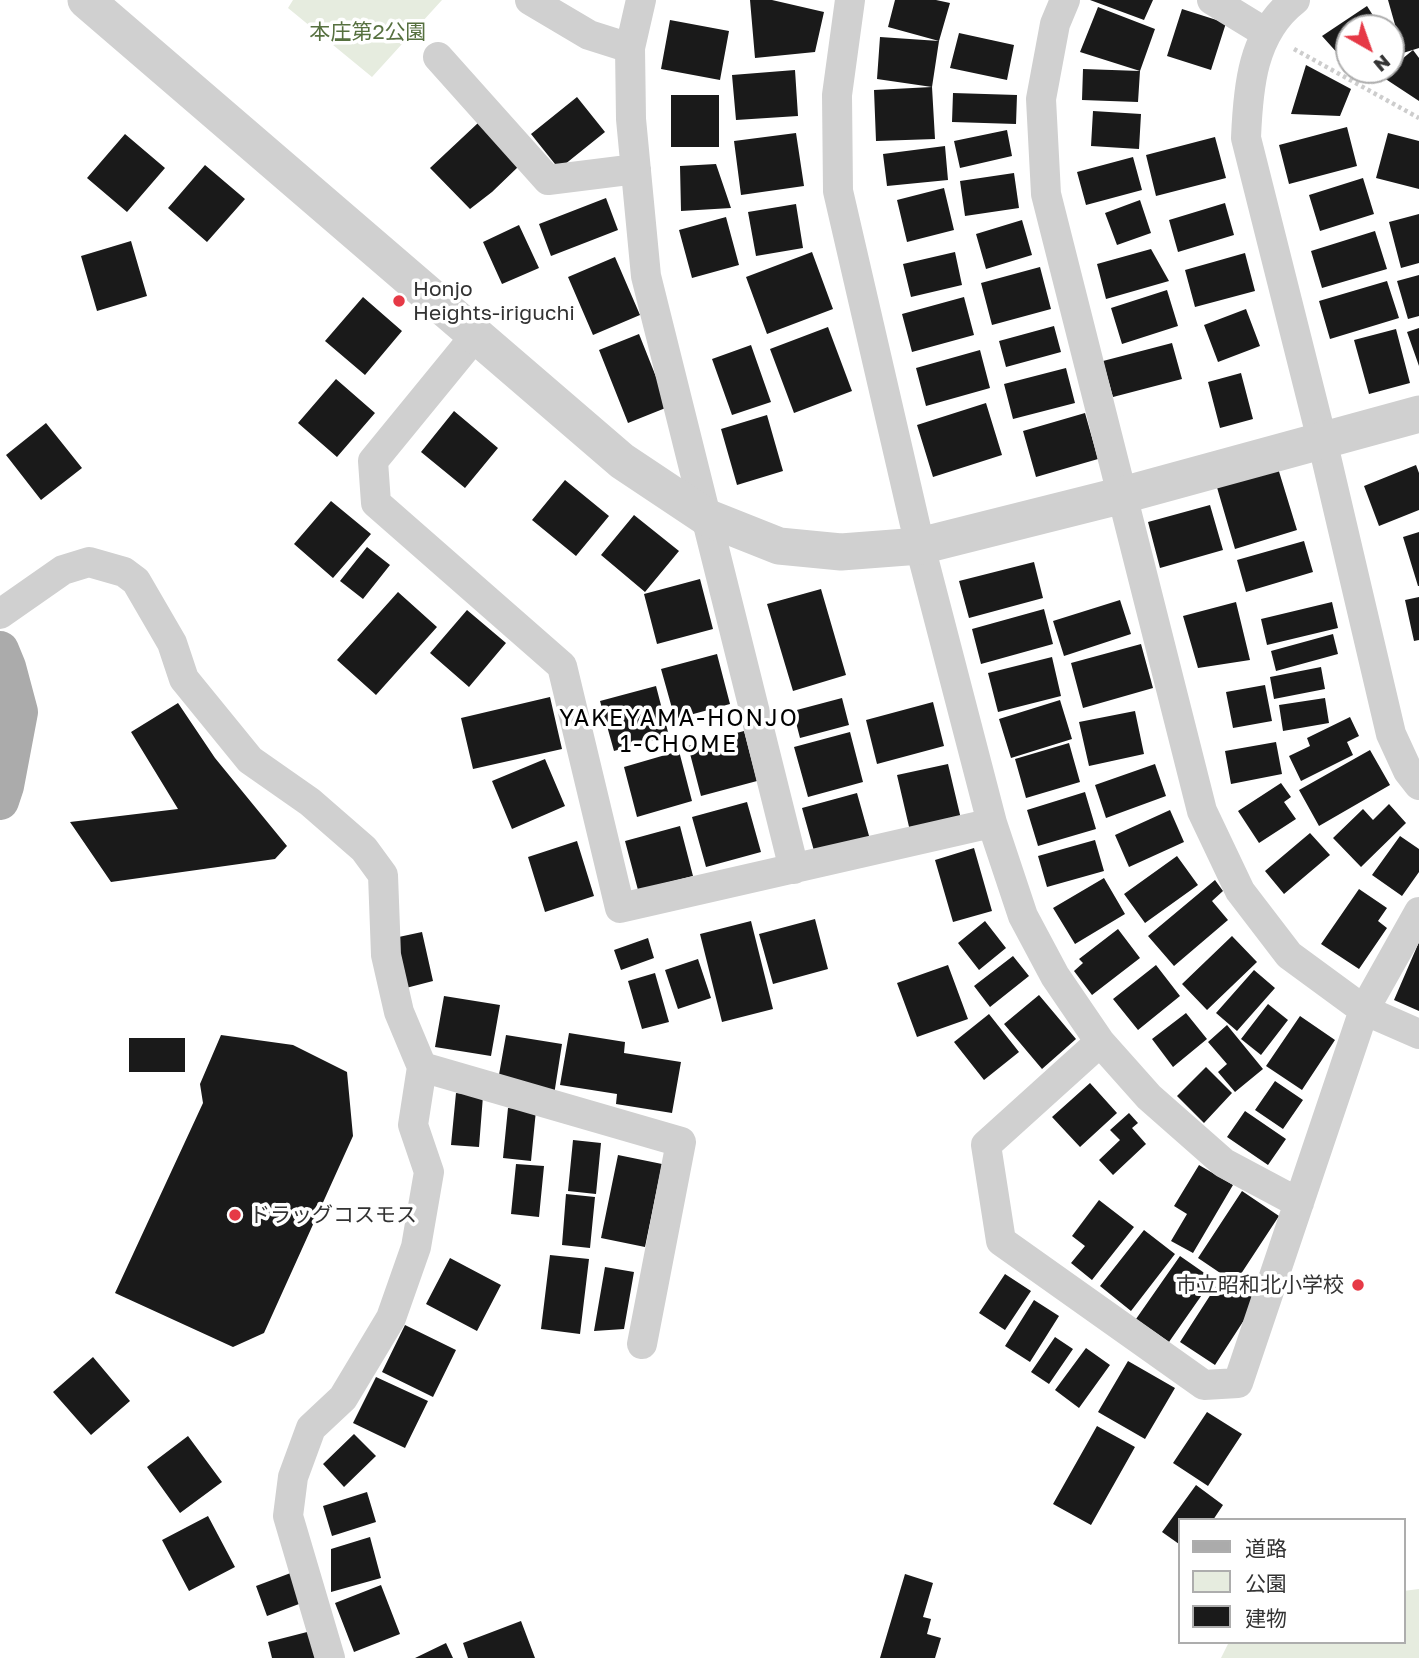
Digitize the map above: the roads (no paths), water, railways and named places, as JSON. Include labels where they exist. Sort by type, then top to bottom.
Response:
[{"type":"main road","points":[[0,650],[8,667],[19,712],[0,801]]},
{"type":"street","points":[[86,0],[622,461],[706,517],[779,546],[842,552],[920,546],[1123,495],[1419,414]]},
{"type":"street","points":[[530,0],[589,36],[630,48]]},
{"type":"street","points":[[641,0],[630,48],[631,119],[646,276],[794,869]]},
{"type":"street","points":[[850,0],[837,95],[838,191],[920,546],[992,824],[1023,916],[1055,976],[1100,1042],[1149,1097],[1224,1163],[1299,1203]]},
{"type":"street","points":[[1065,0],[1055,24],[1041,99],[1045,194],[1202,811],[1240,891],[1289,955],[1364,1010],[1419,1034]]},
{"type":"street","points":[[1212,0],[1266,33]]},
{"type":"street","points":[[1295,0],[1266,33],[1256,58],[1248,96],[1246,138],[1322,440],[1391,733],[1408,771],[1419,785]]},
{"type":"street","points":[[438,57],[548,180],[636,169]]},
{"type":"street","points":[[476,335],[373,461],[376,503],[562,666],[620,908],[992,824]]},
{"type":"street","points":[[0,614],[63,570],[89,562],[124,572],[136,581],[172,643],[184,679],[250,760],[310,802],[364,849],[383,875],[386,956],[399,1012],[422,1067],[413,1125],[429,1172],[416,1247],[391,1318],[343,1398],[311,1428],[293,1477],[288,1516],[330,1658]]},
{"type":"street","points":[[1100,1042],[986,1145],[1001,1241],[1204,1385],[1238,1383],[1364,1010],[1419,912]]},
{"type":"street","points":[[422,1067],[681,1142],[642,1344]]},
{"type":"place","name":"Honjo Heights-iriguchi","points":[[399,301]]},
{"type":"place","name":"ドラッグコスモス","points":[[235,1215]]},
{"type":"place","name":"市立昭和北小学校","points":[[1358,1285]]},
{"type":"district","name":"YAKEYAMA-HONJO 1-CHOME","points":[[679,732]]},
{"type":"park label","name":"本庄第2公園","points":[[368,32]]}]
